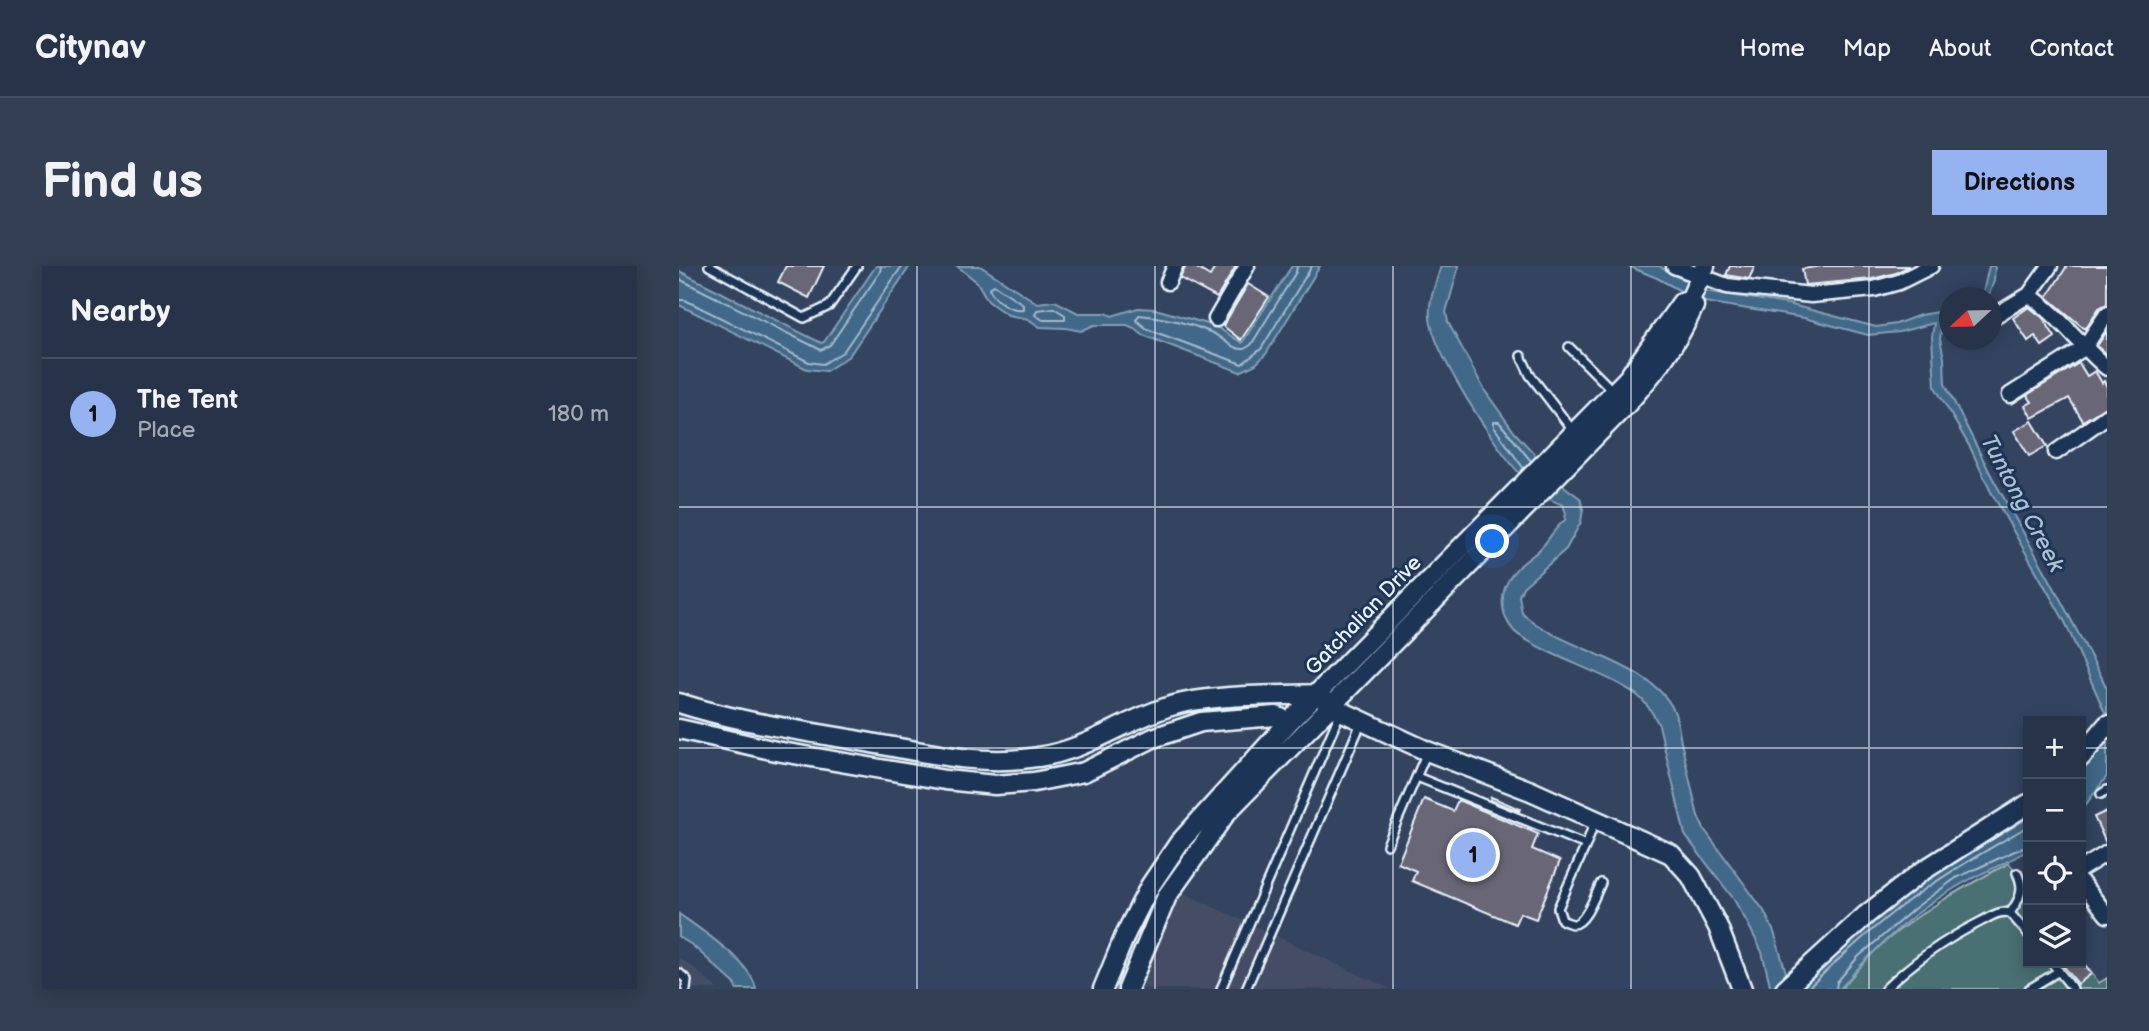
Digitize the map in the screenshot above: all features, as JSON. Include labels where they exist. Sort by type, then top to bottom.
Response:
[{"type":"street","points":[[1168,282],[1175,266]]},
{"type":"street","points":[[1216,319],[1247,266]]},
{"type":"street","points":[[1674,266],[1697,285],[1811,295],[1874,289],[1899,282],[1931,266]]},
{"type":"street","points":[[2002,311],[2029,295],[2050,266]]},
{"type":"street","name":"Gatchalian Drive","points":[[1103,989],[1118,951],[1150,886],[1179,843],[1289,722],[1330,704],[1526,480],[1675,329],[1694,306],[1697,285]]},
{"type":"street","points":[[2029,295],[2045,305],[2084,348],[2107,368]]},
{"type":"street","points":[[2010,395],[2084,348],[2107,314]]},
{"type":"street","name":"Gatchalian Drive","points":[[1128,989],[1167,896],[1194,854],[1226,813],[1626,405],[1658,368],[1675,329]]},
{"type":"street","points":[[2056,452],[2107,416]]},
{"type":"street","points":[[679,703],[773,726],[959,758],[1006,760],[1074,750],[1152,712],[1185,702],[1330,704],[1427,751],[1531,791],[1671,854],[1691,876],[1719,927],[1742,989]]},
{"type":"street","points":[[679,729],[776,751],[945,780],[995,785],[1034,782],[1084,772],[1153,738],[1201,722],[1276,716],[1289,722]]},
{"type":"street","points":[[2086,751],[2107,726]]},
{"type":"street","points":[[1789,985],[1866,915],[1921,872],[2023,807]]},
{"type":"street","points":[[2086,866],[2107,853]]},
{"type":"street","points":[[2086,888],[2107,915]]},
{"type":"street","points":[[1118,951],[1140,959]]},
{"type":"lane","points":[[709,266],[804,318],[829,306],[857,266]]},
{"type":"lane","points":[[730,266],[730,277]]},
{"type":"lane","points":[[1569,347],[1614,392]]},
{"type":"lane","points":[[1521,356],[1530,375],[1574,432]]},
{"type":"lane","points":[[1221,989],[1330,704]]},
{"type":"lane","points":[[1245,989],[1362,721]]},
{"type":"lane","points":[[1387,845],[1427,751]]},
{"type":"lane","points":[[1417,777],[1586,845]]},
{"type":"lane","points":[[1595,821],[1558,908],[1562,920],[1572,924],[1583,920],[1601,883]]},
{"type":"lane","points":[[2010,913],[2021,895],[2021,883],[2017,873]]},
{"type":"lane","points":[[1885,989],[1912,963],[1951,936],[1999,912],[2010,913],[2023,928]]},
{"type":"lane","points":[[2056,968],[2073,989]]},
{"type":"lane","points":[[2029,989],[2059,971]]},
{"type":"lane","points":[[679,973],[687,980],[686,989]]},
{"type":"shaded area","points":[[1181,892],[1390,989],[1140,989]]},
{"type":"shaded area","points":[[679,958],[694,968],[717,989],[679,989]]},
{"type":"green space","points":[[2009,863],[2023,882],[2023,968],[2086,968],[2086,966],[2099,983],[2107,978],[2107,989],[1841,989],[1876,950],[1896,933],[1959,891]]},
{"type":"water","points":[[876,266],[910,266],[849,356],[826,371],[807,369],[679,305],[679,271],[821,343]]},
{"type":"water","points":[[957,266],[980,266],[1037,303],[1055,301],[1078,313],[1106,313],[1112,316],[1138,308],[1155,309],[1215,326],[1242,343],[1292,266],[1320,266],[1266,354],[1256,364],[1240,372],[1143,335],[1127,325],[1094,325],[1081,331],[1040,327],[1028,319],[1008,315],[996,307],[988,301],[977,282]]},
{"type":"water","points":[[1441,266],[1459,266],[1446,312],[1448,322],[1485,391],[1515,433],[1565,487],[1580,498],[1583,509],[1581,522],[1566,549],[1523,587],[1519,596],[1522,613],[1559,637],[1627,668],[1663,694],[1677,718],[1698,816],[1704,829],[1764,911],[1774,932],[1787,976],[1856,933],[1923,881],[2023,821],[2023,853],[1968,880],[1926,907],[1880,945],[1840,989],[1771,989],[1762,952],[1748,924],[1733,898],[1685,835],[1659,725],[1649,708],[1641,698],[1626,688],[1523,638],[1509,624],[1503,610],[1503,595],[1508,580],[1516,569],[1544,545],[1565,520],[1566,513],[1563,505],[1551,500],[1524,479],[1467,399],[1434,333],[1430,318],[1433,292]]},
{"type":"water","points":[[1628,266],[1659,266],[1704,291],[1788,304],[1876,327],[1939,312],[1939,350],[1942,350],[1944,358],[1945,384],[1992,477],[2101,676],[2107,689],[2107,717],[2065,622],[1935,387],[1932,337],[1934,323],[1899,332],[1868,335],[1804,318],[1699,301]]},
{"type":"water","points":[[1989,266],[1995,266],[1992,287],[1984,287]]},
{"type":"water","points":[[2107,735],[2107,776],[2086,804],[2086,779],[2086,764]]},
{"type":"water","points":[[679,914],[712,937],[735,958],[745,968],[756,989],[736,989],[735,984],[692,945],[679,937]]},
{"type":"building","points":[[786,266],[824,266],[809,298],[778,282]]},
{"type":"building","points":[[1186,266],[1193,266],[1210,276],[1216,266],[1236,266],[1217,298],[1180,278]]},
{"type":"building","points":[[1730,266],[1755,266],[1749,279],[1726,275]]},
{"type":"building","points":[[1822,266],[1909,266],[1896,273],[1872,279],[1805,285],[1802,269]]},
{"type":"building","points":[[2067,266],[2107,266],[2107,304],[2099,308],[2085,329],[2047,297]]},
{"type":"building","points":[[1248,284],[1269,297],[1241,340],[1223,326]]},
{"type":"building","points":[[2029,307],[2043,318],[2055,337],[2042,346],[2035,336],[2028,341],[2013,318]]},
{"type":"building","points":[[2107,331],[2107,355],[2097,346]]},
{"type":"building","points":[[2079,363],[2087,376],[2095,371],[2102,383],[2104,381],[2107,387],[2107,406],[2083,421],[2069,398],[2032,418],[2025,406],[2032,402],[2027,395]]},
{"type":"building","points":[[2032,421],[2047,446],[2029,456],[2014,431]]},
{"type":"building","points":[[1491,797],[1520,809],[1519,811],[1490,800]]},
{"type":"building","points":[[1424,799],[1453,811],[1458,800],[1538,834],[1532,849],[1560,861],[1536,919],[1520,913],[1515,924],[1412,881],[1416,871],[1398,863]]},
{"type":"building","points":[[2107,811],[2107,843],[2106,843],[2094,817]]},
{"type":"building","points":[[2086,967],[2091,974],[2078,984],[2065,968]]},
{"type":"place","name":"The Tent","points":[[1473,855]]},
{"type":"water label","name":"Tuntong Creek","points":[[2023,503]]}]
